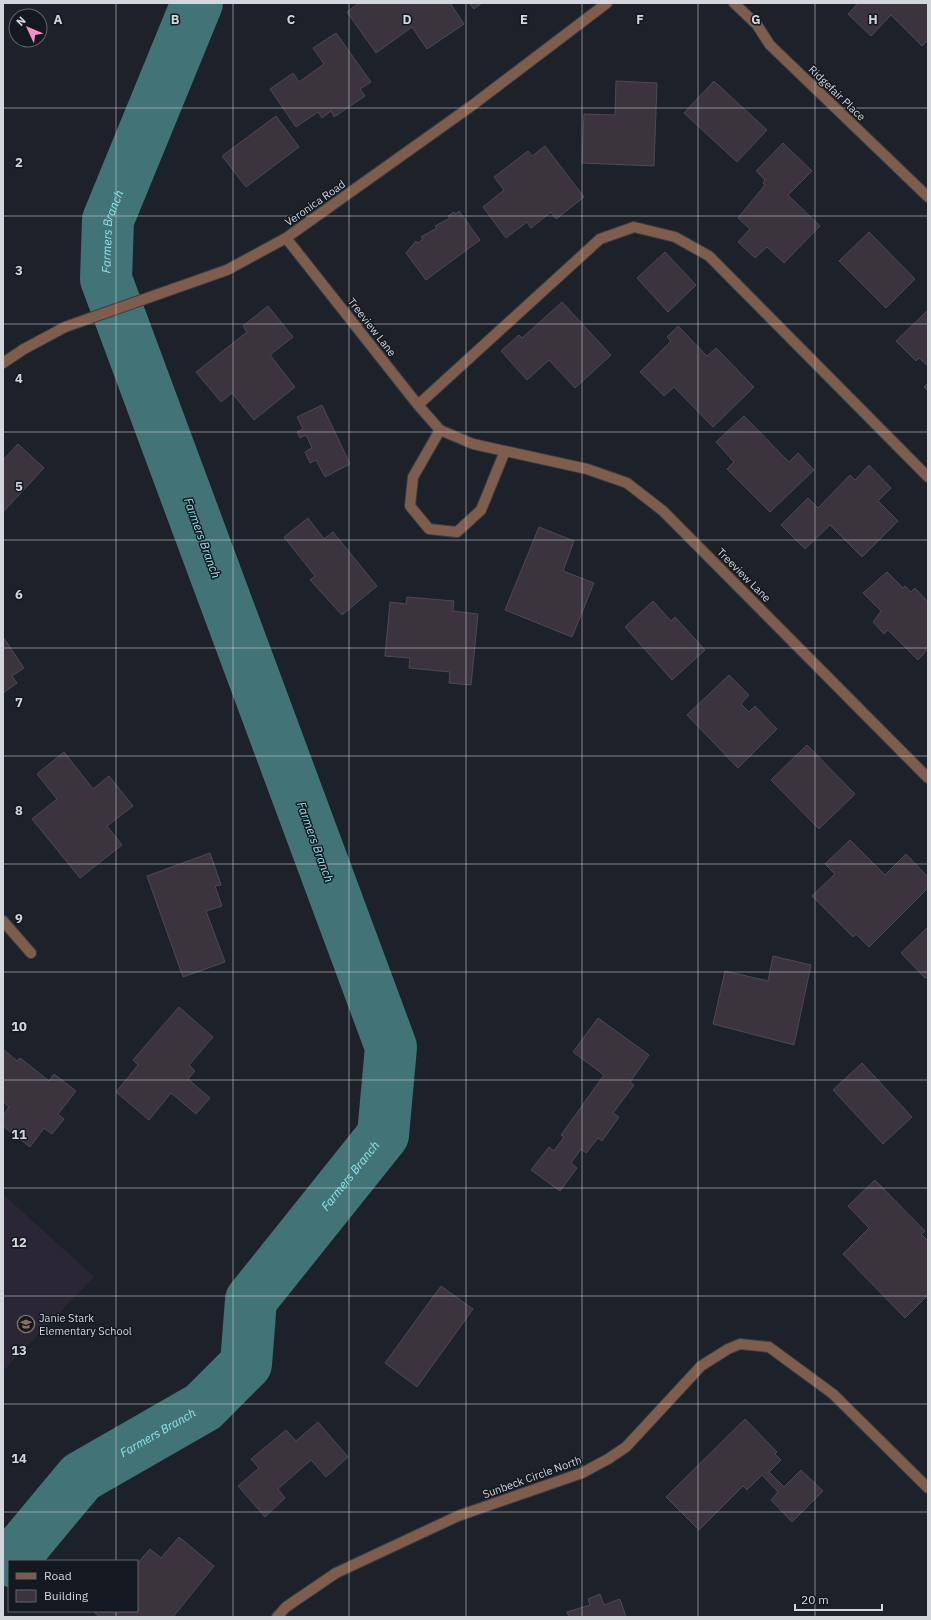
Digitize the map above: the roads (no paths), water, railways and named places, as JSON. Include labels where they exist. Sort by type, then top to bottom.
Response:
[{"type":"street","name":"Veronica Road","points":[[3,363],[24,348],[52,334],[88,319],[227,270],[286,238],[470,107],[607,3]]},
{"type":"street","name":"Ridgefair Place","points":[[734,3],[757,25],[770,45],[928,197]]},
{"type":"street","points":[[418,406],[600,239],[634,227],[675,237],[709,256],[928,477]]},
{"type":"street","name":"Treeview Lane","points":[[286,238],[418,406],[440,430],[473,444],[587,469],[627,483],[664,510],[928,778]]},
{"type":"street","points":[[440,430],[413,477],[410,506],[429,529],[457,532],[481,510],[505,451]]},
{"type":"street","points":[[3,921],[31,953]]},
{"type":"street","name":"Sunbeck Circle North","points":[[277,1617],[286,1607],[336,1573],[458,1516],[582,1473],[608,1459],[626,1447],[701,1366],[728,1349],[740,1344],[769,1347],[833,1394],[928,1488]]},
{"type":"waterway","name":"Farmers Branch","points":[[12,1560],[81,1477],[203,1407],[246,1364],[251,1300],[383,1135],[391,1047],[106,279],[108,220],[197,3]]},
{"type":"place","name":"Janie Stark Elementary School","points":[[26,1324]]}]
